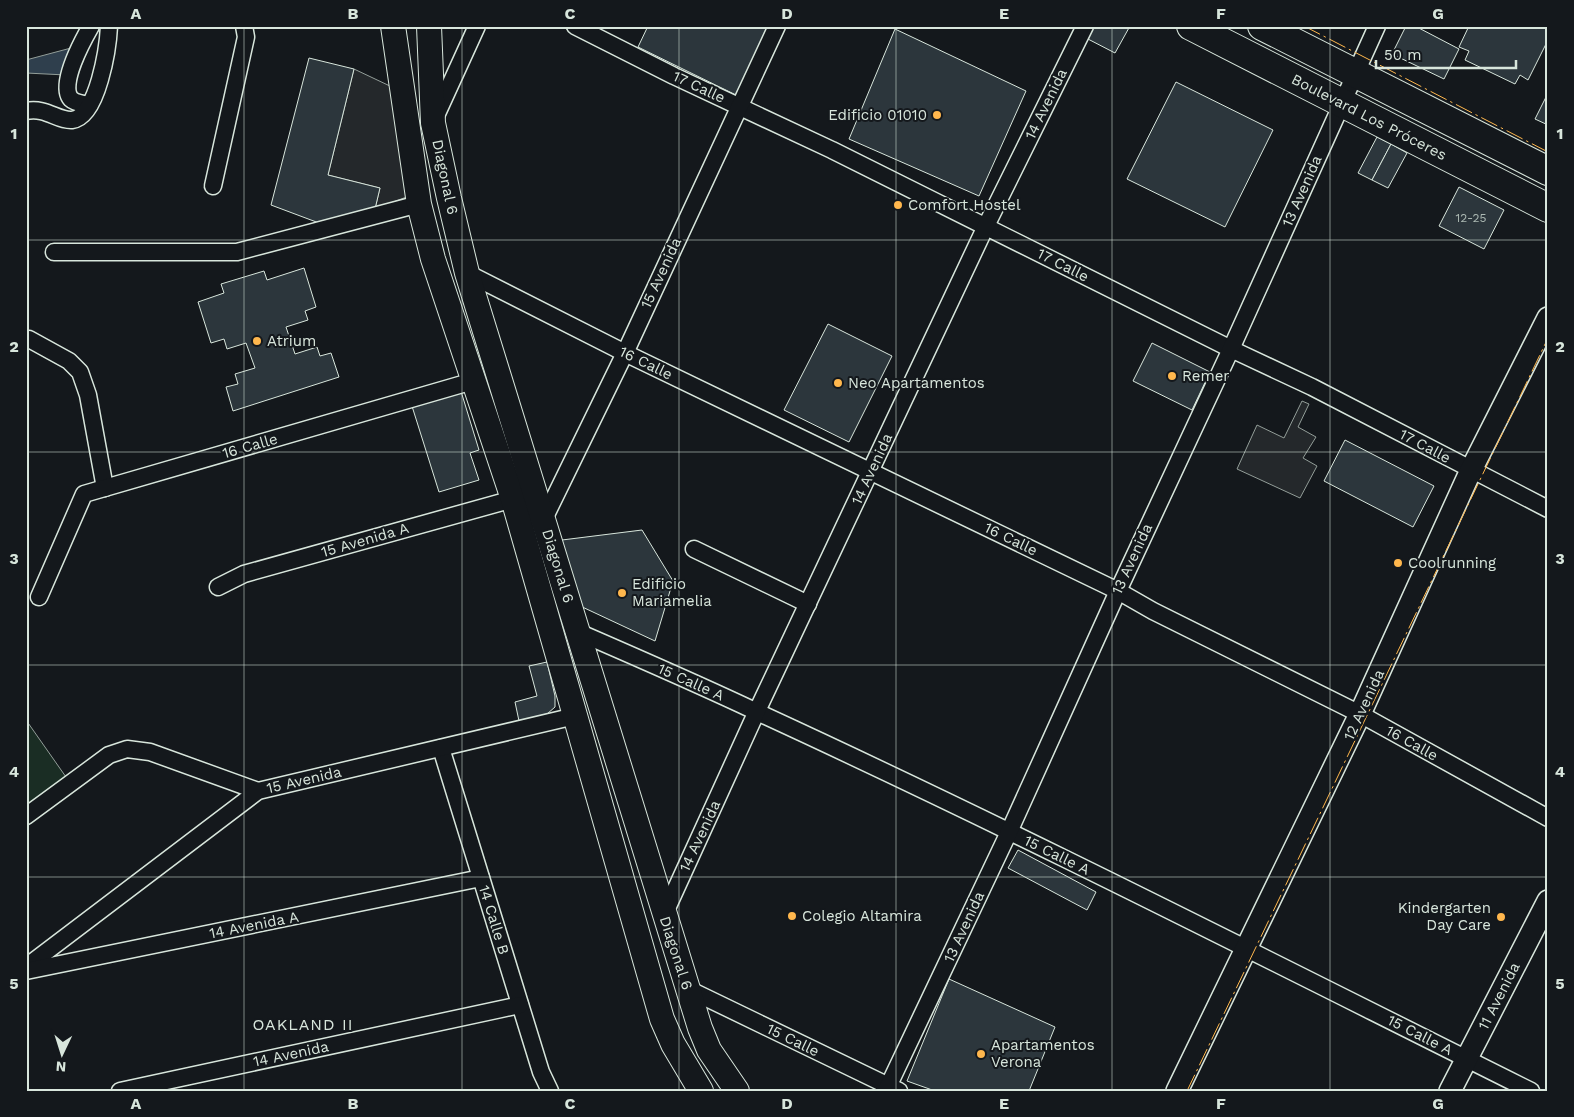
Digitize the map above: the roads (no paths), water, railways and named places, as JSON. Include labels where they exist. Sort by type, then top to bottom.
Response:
[{"type":"highway","name":"Boulevard Los Próceres","points":[[1191,26],[1548,208]]},
{"type":"highway","points":[[1262,26],[1548,171]]},
{"type":"main road","name":"Diagonal 6","points":[[393,26],[419,204],[446,302],[513,499],[662,1019],[673,1044],[701,1091]]},
{"type":"main road","name":"Diagonal 6","points":[[429,26],[433,123],[454,221],[468,273],[700,1028],[709,1050],[737,1091]]},
{"type":"street","points":[[89,105],[72,100],[66,86],[74,61],[91,26]]},
{"type":"street","points":[[26,111],[47,111],[60,118],[72,120],[82,115],[94,98],[98,86],[108,41],[109,26]]},
{"type":"street","points":[[213,186],[246,36],[244,26]]},
{"type":"street","points":[[409,127],[433,123],[476,26]]},
{"type":"street","name":"17 Calle","points":[[575,26],[674,76],[740,106],[986,226],[1231,349],[1312,387],[1548,509]]},
{"type":"street","name":"15 Avenida","points":[[544,519],[625,353],[777,26]]},
{"type":"street","name":"14 Avenida","points":[[664,915],[757,711],[872,471],[986,226],[1085,26]]},
{"type":"street","name":"13 Avenida","points":[[891,1089],[1118,591],[1231,349],[1377,26]]},
{"type":"street","points":[[54,252],[237,252],[419,204]]},
{"type":"street","name":"16 Calle","points":[[468,273],[625,353],[1118,591],[1153,611],[1360,714],[1548,818]]},
{"type":"street","name":"12 Avenida","points":[[1177,1091],[1360,714],[1471,470],[1548,318]]},
{"type":"street","points":[[26,340],[29,339],[69,361],[80,372],[88,395],[105,488]]},
{"type":"street","name":"16 Calle","points":[[39,598],[84,494],[474,380]]},
{"type":"street","name":"15 Avenida A","points":[[218,587],[244,574],[513,499]]},
{"type":"street","points":[[694,549],[808,604]]},
{"type":"street","name":"15 Calle A","points":[[578,632],[757,711],[1009,832],[1531,1091]]},
{"type":"street","name":"15 Avenida","points":[[26,967],[258,791],[574,716]]},
{"type":"street","name":"14 Calle B","points":[[442,748],[541,1072],[550,1091]]},
{"type":"street","points":[[26,816],[109,755],[127,749],[150,752],[258,791]]},
{"type":"street","name":"14 Avenida A","points":[[26,971],[481,878]]},
{"type":"street","name":"11 Avenida","points":[[1450,1091],[1548,901]]},
{"type":"street","name":"15 Calle","points":[[688,989],[891,1089]]},
{"type":"street","name":"14 Avenida","points":[[120,1091],[520,1005]]},
{"type":"water","points":[[71,48],[66,75],[26,73],[26,60]]},
{"type":"place","name":"Edificio 01010","points":[[937,115]]},
{"type":"place","name":"Comfort Hostel","points":[[898,205]]},
{"type":"place","name":"Atrium","points":[[257,341]]},
{"type":"place","name":"Remer","points":[[1172,376]]},
{"type":"place","name":"Neo Apartamentos","points":[[838,383]]},
{"type":"place","name":"Coolrunning","points":[[1398,563]]},
{"type":"place","name":"Edificio Mariamelia","points":[[622,593]]},
{"type":"place","name":"Colegio Altamira","points":[[792,916]]},
{"type":"place","name":"Kindergarten Day Care","points":[[1501,917]]},
{"type":"place","name":"Apartamentos Verona","points":[[981,1054]]},
{"type":"district","name":"OAKLAND II","points":[[303,1024]]}]
